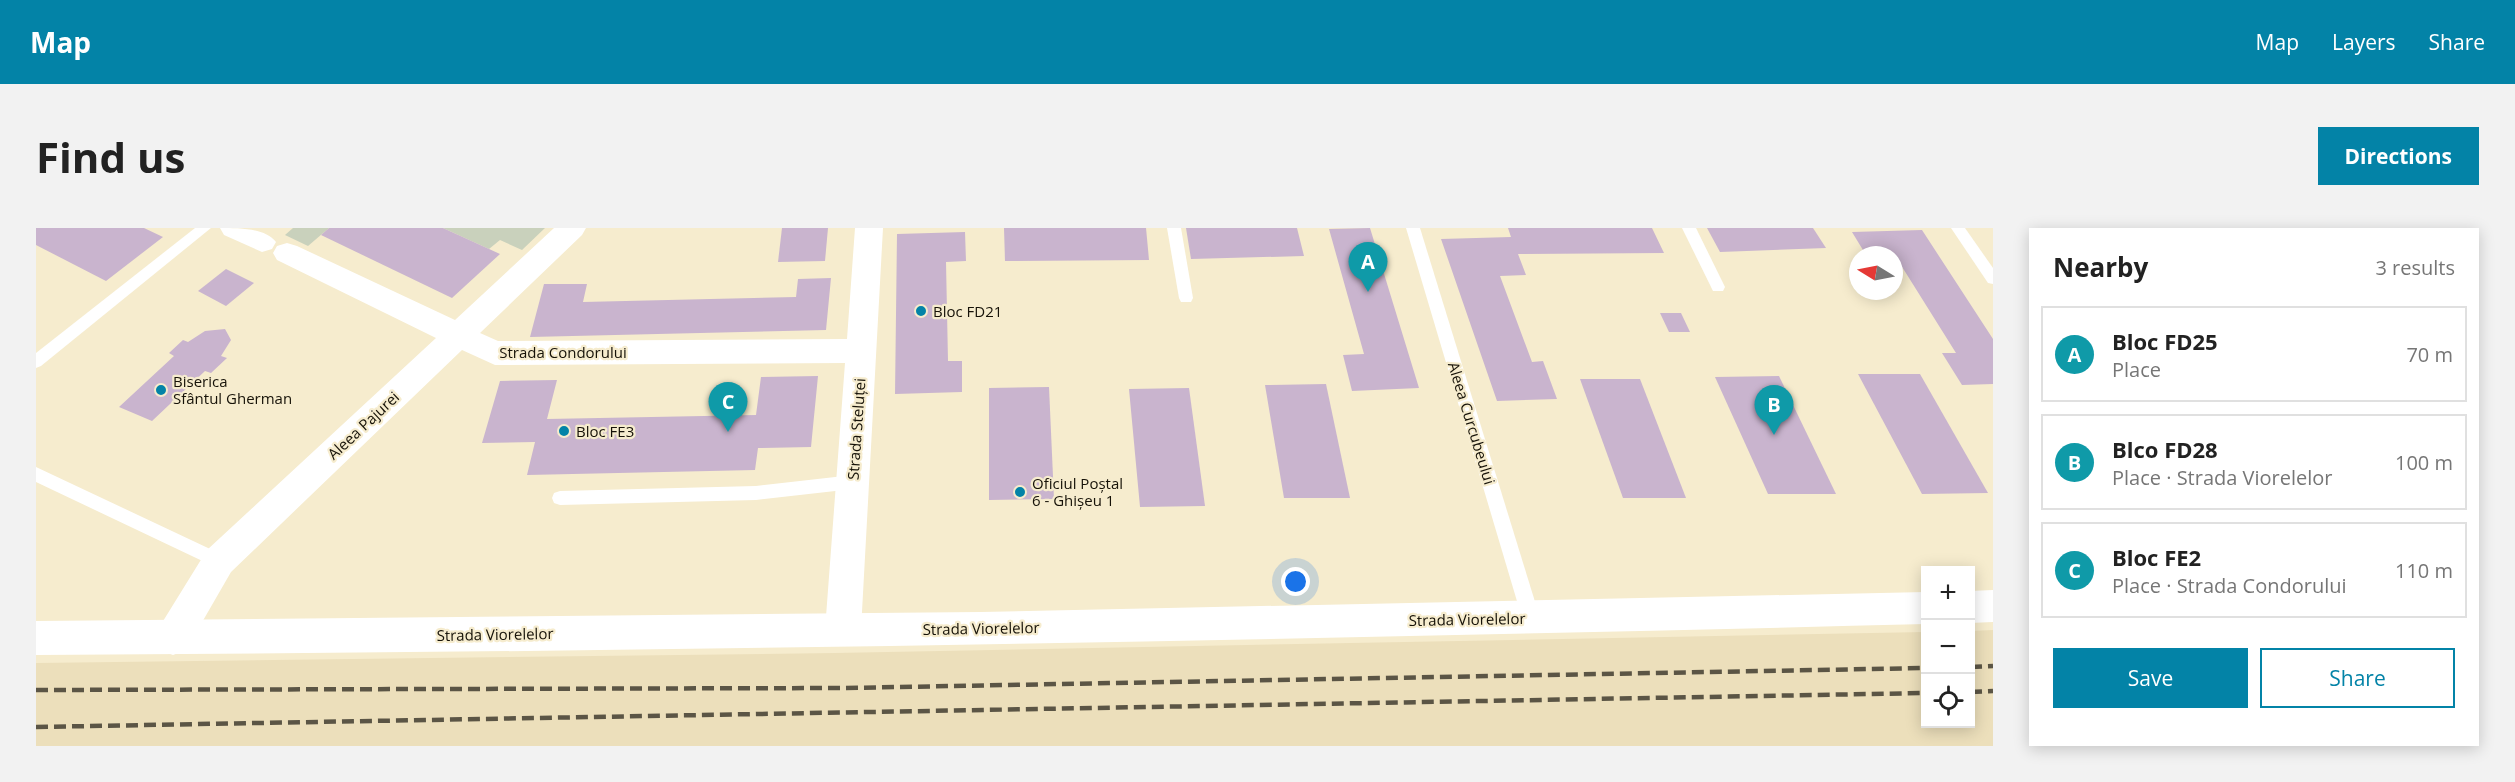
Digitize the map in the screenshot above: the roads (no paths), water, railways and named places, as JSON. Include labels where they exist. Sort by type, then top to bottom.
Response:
[{"type":"street","name":"Strada Condorului","points":[[234,228],[495,353],[861,351]]},
{"type":"street","name":"Aleea Pajurei","points":[[173,638],[219,561],[572,228]]},
{"type":"street","name":"Strada Steluței","points":[[843,630],[869,228]]},
{"type":"street","points":[[1975,607],[1993,606]]},
{"type":"street","name":"Strada Viorelelor","points":[[36,638],[843,630],[1531,618],[1921,608]]},
{"type":"lane","points":[[36,362],[204,228]]},
{"type":"lane","points":[[1174,228],[1186,298]]},
{"type":"lane","name":"Aleea Curcubeului","points":[[1413,228],[1531,618]]},
{"type":"lane","points":[[1689,228],[1718,287]]},
{"type":"lane","points":[[1958,228],[1993,279]]},
{"type":"lane","points":[[36,474],[219,561]]},
{"type":"lane","points":[[560,498],[756,493],[853,482]]},
{"type":"railway","points":[[1975,667],[1993,666]]},
{"type":"railway","points":[[36,690],[845,688],[1921,668]]},
{"type":"railway","points":[[1975,692],[1993,691]]},
{"type":"railway","points":[[36,727],[1921,693]]},
{"type":"place","name":"Bloc FD25","points":[[1368,292]]},
{"type":"place","name":"Bloc FD21","points":[[921,311]]},
{"type":"place","name":"Biserica Sfântul Gherman","points":[[161,390]]},
{"type":"place","name":"Bloc FE3","points":[[564,431]]},
{"type":"place","name":"Bloc FE2","points":[[728,432]]},
{"type":"place","name":"Blco FD28","points":[[1774,435]]},
{"type":"place","name":"Oficiul Poștal 6 - Ghișeu 1","points":[[1020,492]]}]
